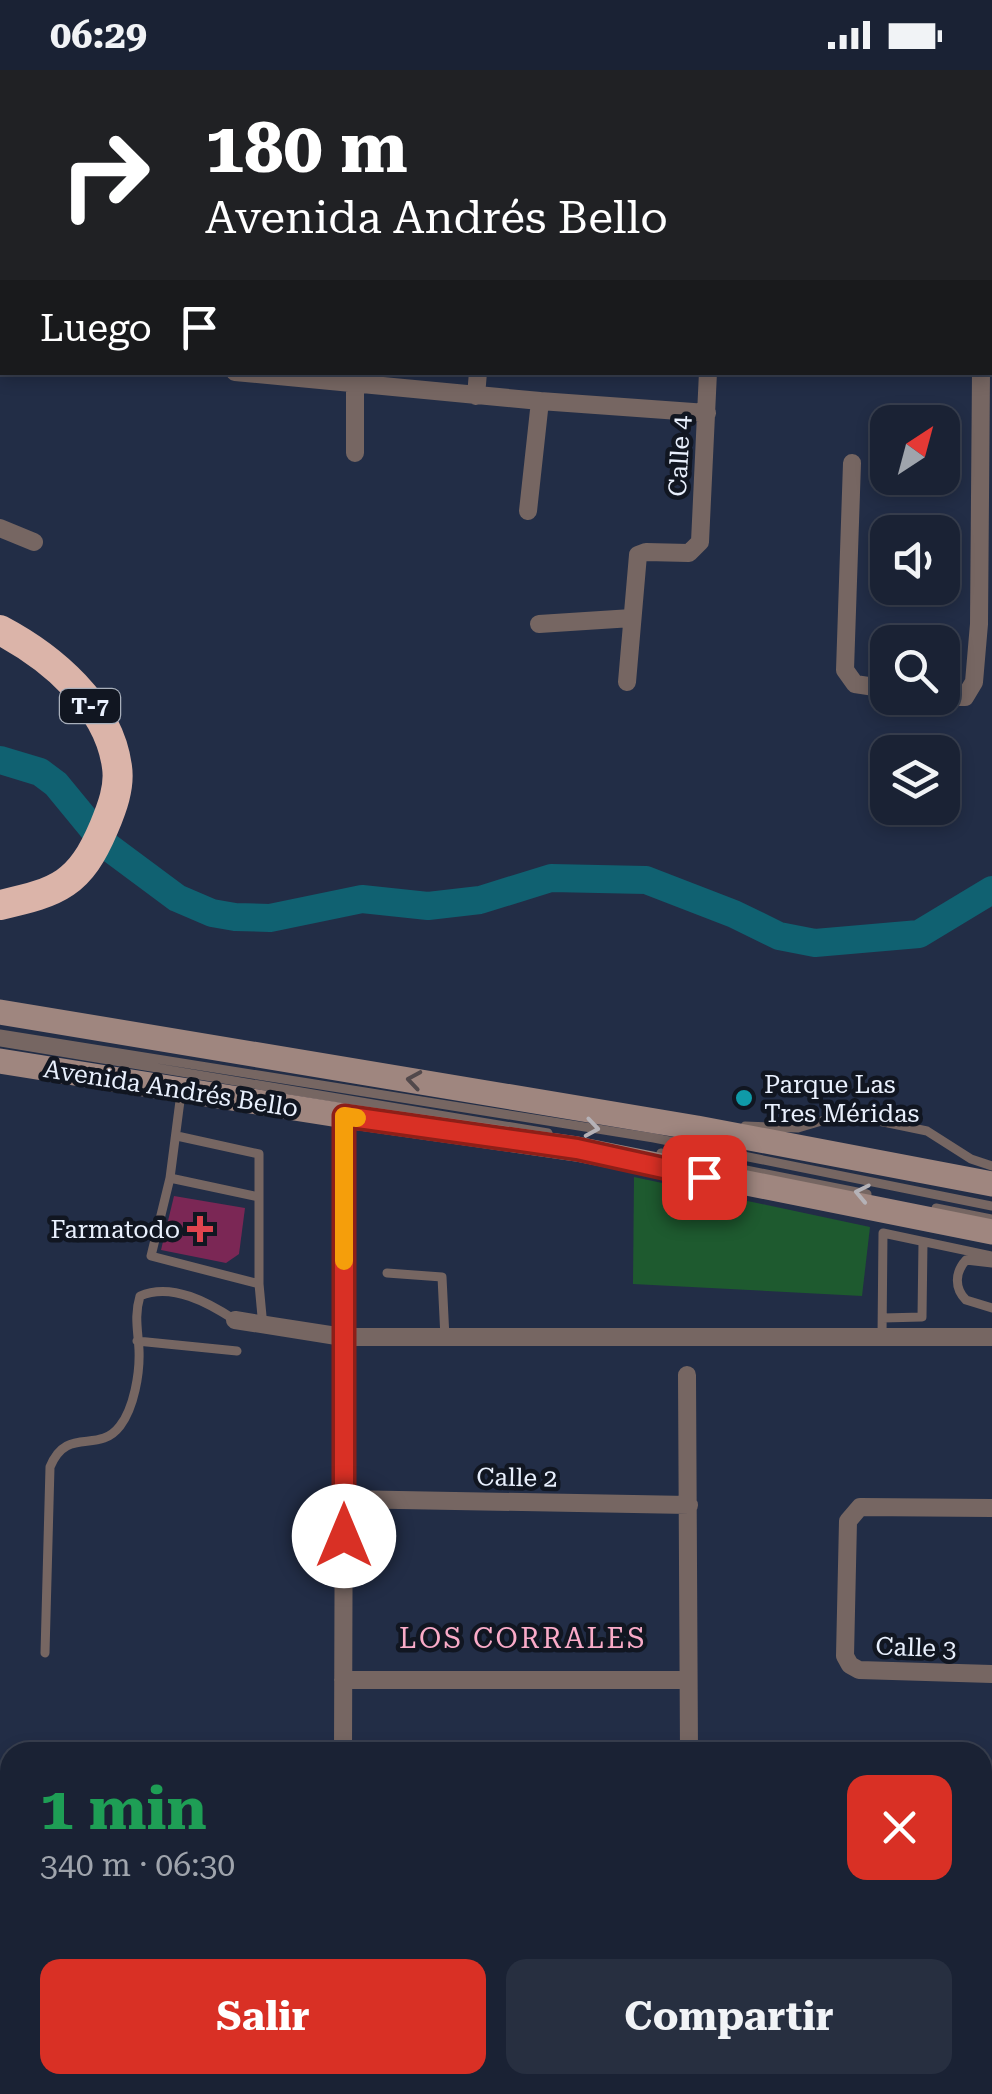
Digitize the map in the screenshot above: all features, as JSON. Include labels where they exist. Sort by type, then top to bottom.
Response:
[{"type":"highway","name":"T-7","points":[[0,630],[40,653],[68,679],[104,727],[118,767],[116,792],[90,859],[46,895],[0,905]]},
{"type":"street","points":[[268,375],[476,396],[706,412]]},
{"type":"street","points":[[476,396],[478,375]]},
{"type":"street","name":"Calle 4","points":[[632,618],[638,555],[689,553],[700,542],[708,375]]},
{"type":"street","points":[[960,697],[973,688],[986,623],[981,375]]},
{"type":"street","points":[[355,383],[355,452]]},
{"type":"street","points":[[528,510],[540,401]]},
{"type":"street","points":[[852,462],[845,670],[855,684],[870,686]]},
{"type":"street","points":[[0,528],[34,542]]},
{"type":"street","points":[[539,624],[632,618],[627,682]]},
{"type":"street","name":"Avenida Andrés Bello","points":[[0,1012],[697,1128],[992,1184]]},
{"type":"street","name":"Avenida Andrés Bello","points":[[0,1061],[577,1149],[992,1232]]},
{"type":"street","points":[[342,1742],[344,1116]]},
{"type":"street","points":[[235,1320],[344,1337],[883,1327],[992,1336]]},
{"type":"street","points":[[687,1375],[689,1742]]},
{"type":"street","name":"Calle 2","points":[[344,1500],[689,1505]]},
{"type":"street","name":"Calle 3","points":[[992,1508],[860,1508],[852,1512],[848,1520],[844,1656],[859,1670],[992,1674]]},
{"type":"street","points":[[344,1680],[687,1680]]},
{"type":"lane","points":[[0,1034],[654,1138],[992,1206]]},
{"type":"lane","points":[[0,1042],[613,1144]]},
{"type":"lane","points":[[182,1089],[178,1136],[151,1256],[259,1284]]},
{"type":"lane","points":[[697,1128],[798,1128],[845,1114],[927,1132],[972,1159],[992,1166]]},
{"type":"lane","points":[[178,1136],[259,1154],[259,1284],[263,1327]]},
{"type":"lane","points":[[651,1151],[870,1195]]},
{"type":"lane","points":[[170,1178],[259,1197]]},
{"type":"lane","points":[[922,1206],[992,1219]]},
{"type":"lane","points":[[923,1242],[922,1317],[883,1327],[883,1233],[923,1242],[992,1259]]},
{"type":"lane","points":[[992,1259],[966,1260],[957,1280],[958,1290],[966,1300],[992,1308]]},
{"type":"lane","points":[[387,1273],[442,1277],[445,1338]]},
{"type":"lane","points":[[45,1654],[50,1467],[56,1452],[66,1445],[114,1434],[123,1423],[136,1378],[134,1325],[140,1296],[149,1292],[189,1295],[235,1320]]},
{"type":"lane","points":[[137,1341],[237,1351]]},
{"type":"green space","points":[[634,1177],[870,1227],[862,1296],[633,1284]]},
{"type":"building","name":"Farmatodo","points":[[174,1196],[245,1208],[239,1254],[226,1263],[161,1250]]},
{"type":"waterway","points":[[0,760],[40,772],[56,784],[107,846],[177,898],[212,913],[235,917],[270,918],[362,899],[428,906],[480,900],[551,878],[646,880],[779,936],[815,943],[919,934],[992,890]]},
{"type":"slow traffic","points":[[344,1261],[344,1116],[357,1118]]},
{"type":"place","name":"Parque Las Tres Méridas","points":[[744,1098]]},
{"type":"place","name":"Farmatodo","points":[[200,1229]]},
{"type":"district","name":"LOS CORRALES","points":[[523,1638]]},
{"type":"route","points":[[344,1536],[344,1116],[577,1149],[704,1177]]}]
